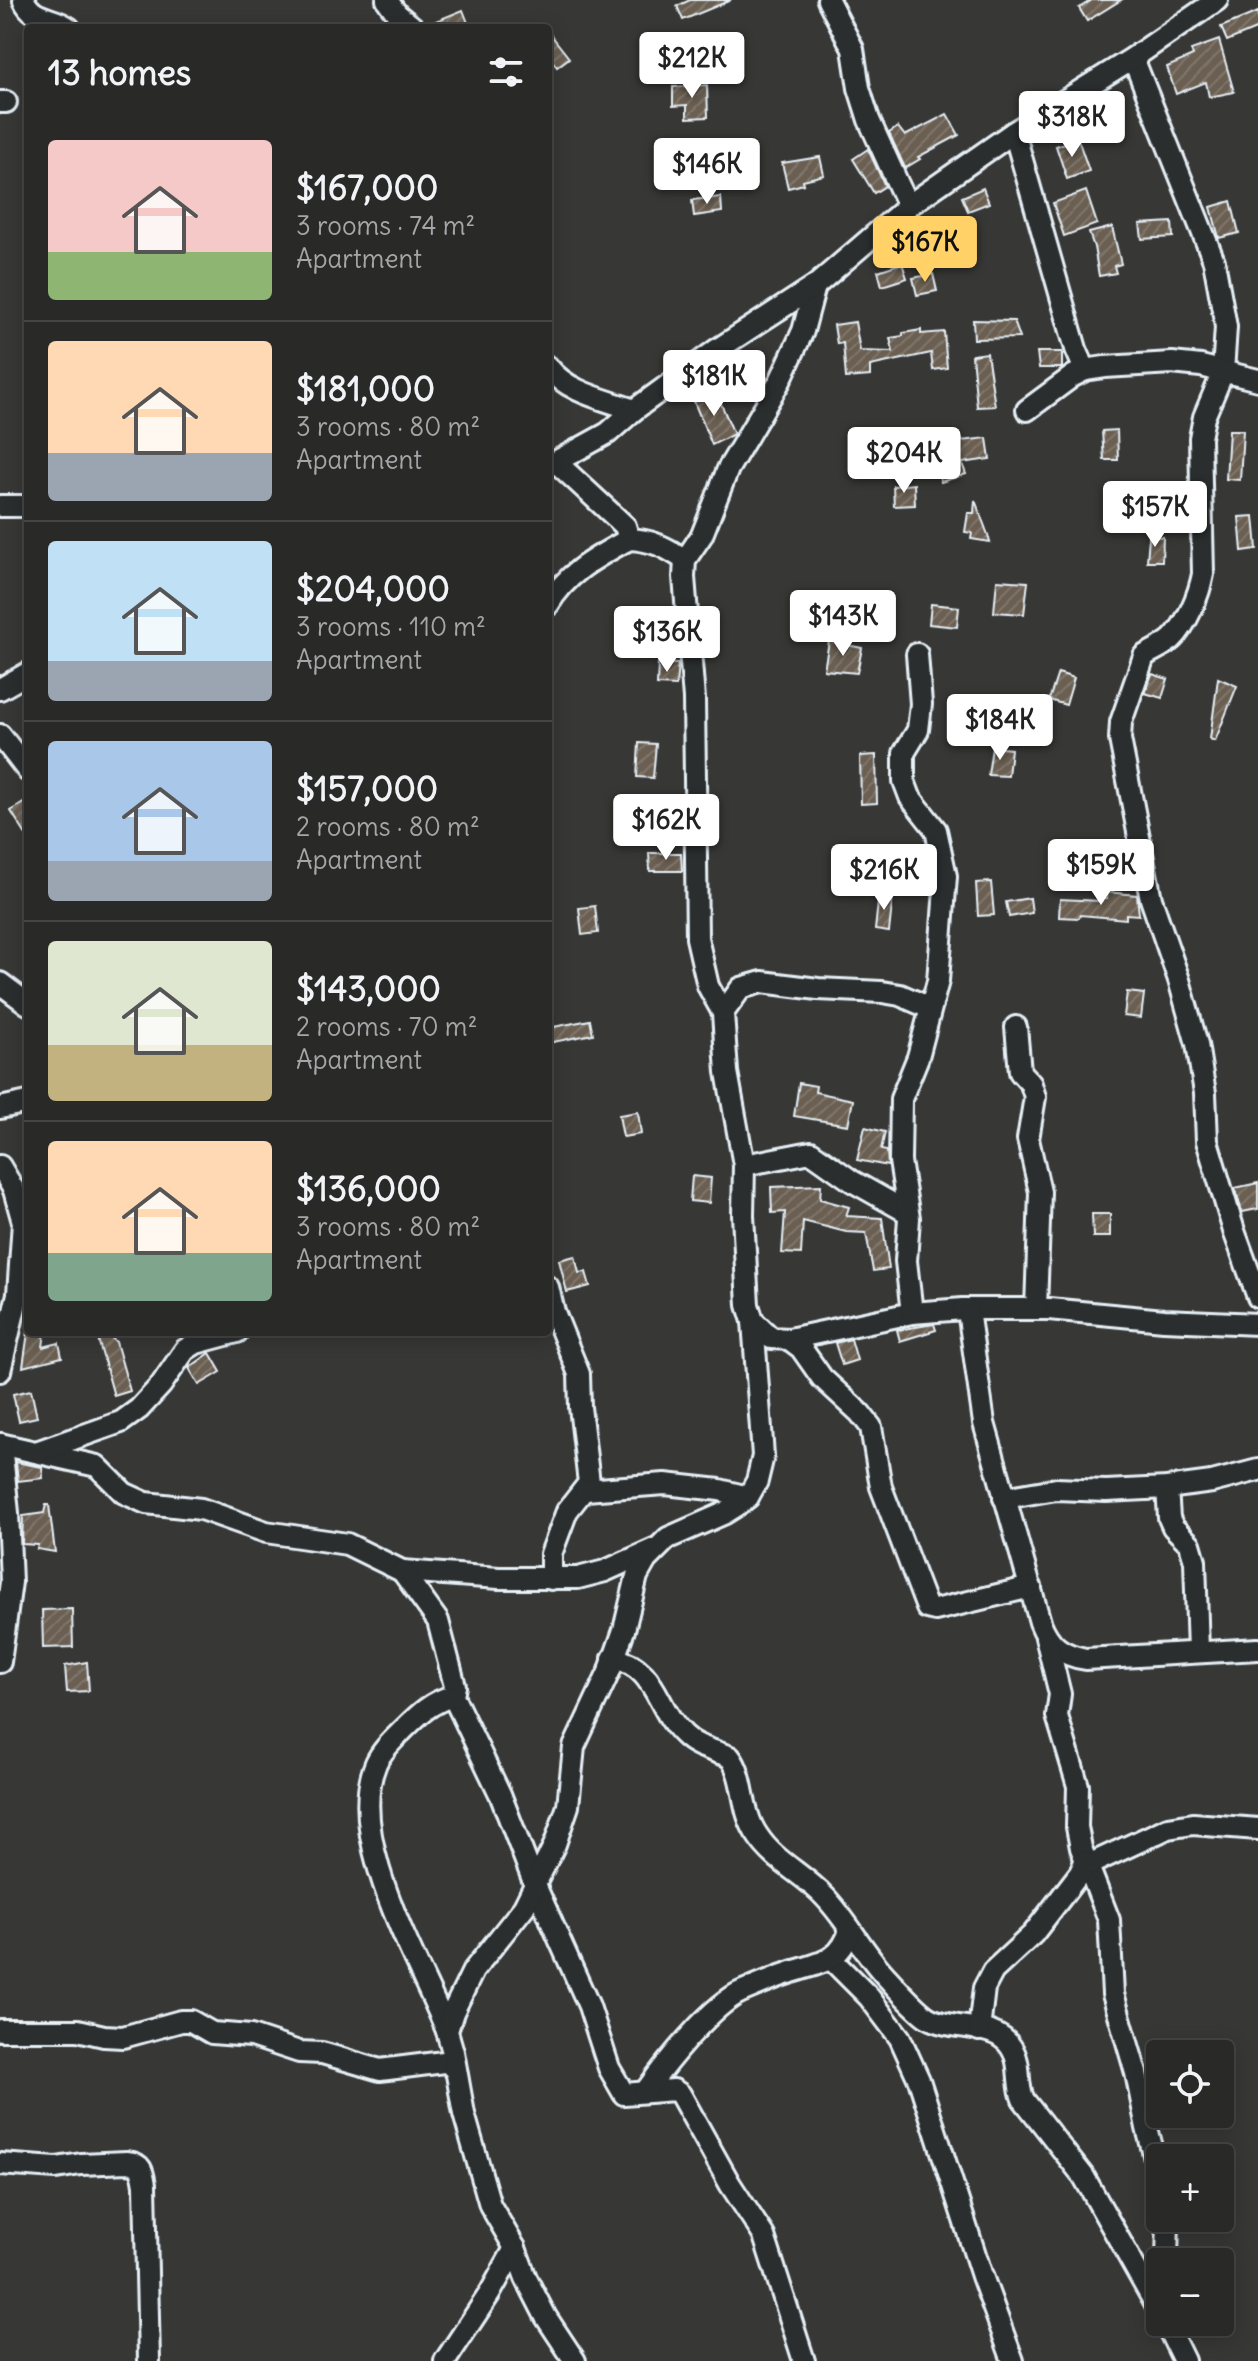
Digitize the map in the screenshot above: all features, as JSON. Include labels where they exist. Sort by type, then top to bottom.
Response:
[{"type":"street","points":[[24,0],[35,15],[59,24]]},
{"type":"street","points":[[387,0],[409,24]]},
{"type":"street","points":[[828,0],[853,49],[859,88],[869,120],[908,206]]},
{"type":"street","points":[[629,539],[625,526],[552,464],[608,433],[634,410],[715,351],[815,286],[908,206],[1014,132],[1133,58],[1217,0]]},
{"type":"street","points":[[1133,58],[1214,261],[1226,327],[1223,372],[1204,417],[1200,438],[1203,574],[1200,586],[1177,633],[1163,646],[1144,656],[1121,722],[1120,739],[1151,899],[1197,1044],[1205,1093],[1207,1141],[1258,1297]]},
{"type":"street","points":[[1014,132],[1076,349],[1085,370]]},
{"type":"street","points":[[447,2031],[473,1971],[524,1907],[564,1822],[571,1789],[574,1747],[624,1630],[637,1576],[652,1552],[668,1538],[725,1513],[748,1497],[757,1481],[763,1456],[753,1321],[748,1305],[743,1215],[744,1165],[727,1072],[723,1013],[708,986],[697,938],[694,699],[684,577],[685,560],[702,535],[728,469],[780,381],[803,331],[815,286]]},
{"type":"street","points":[[1027,410],[1085,370],[1172,363],[1201,366],[1258,380]]},
{"type":"street","points":[[552,372],[558,380],[574,388],[634,410]]},
{"type":"street","points":[[0,506],[24,506]]},
{"type":"street","points":[[552,599],[576,570],[629,539],[650,540],[685,560]]},
{"type":"street","points":[[912,1313],[906,1261],[909,1236],[900,1161],[901,1099],[918,1057],[938,981],[946,876],[936,830],[910,797],[904,781],[904,753],[918,730],[921,704],[917,654]]},
{"type":"street","points":[[0,689],[24,675]]},
{"type":"street","points":[[0,735],[24,766]]},
{"type":"street","points":[[723,1013],[741,988],[762,982],[882,992],[900,995],[930,1008]]},
{"type":"street","points":[[0,983],[24,1001]]},
{"type":"street","points":[[1016,1027],[1020,1072],[1031,1084],[1035,1097],[1028,1139],[1040,1192],[1036,1309]]},
{"type":"street","points":[[0,1108],[24,1103]]},
{"type":"street","points":[[744,1165],[811,1152],[852,1181],[907,1212]]},
{"type":"street","points":[[0,1166],[14,1190],[23,1222],[14,1317],[0,1371]]},
{"type":"street","points":[[551,1579],[551,1554],[567,1511],[589,1483],[579,1374],[552,1302]]},
{"type":"street","points":[[753,1321],[771,1338],[789,1339],[912,1313],[963,1309],[1036,1309],[1258,1324]]},
{"type":"street","points":[[963,1309],[968,1310],[984,1423],[1060,1694],[1057,1716],[1078,1786],[1077,1827],[1086,1864],[1109,1920],[1113,1994],[1136,2073],[1151,2144]]},
{"type":"street","points":[[39,1451],[121,1422],[139,1409],[161,1385],[185,1350],[196,1343],[222,1336]]},
{"type":"street","points":[[789,1339],[801,1348],[822,1378],[871,1427],[881,1487],[927,1608],[935,1610],[1031,1587]]},
{"type":"street","points":[[0,1662],[11,1582],[8,1513],[0,1444],[39,1451],[102,1469],[124,1493],[146,1503],[201,1509],[266,1532],[347,1544],[402,1571],[465,1577],[551,1579],[590,1576],[657,1548]]},
{"type":"street","points":[[1004,1498],[1056,1489],[1106,1491],[1167,1488],[1212,1482],[1258,1470]]},
{"type":"street","points":[[585,1490],[665,1484],[720,1490],[748,1497]]},
{"type":"street","points":[[1167,1488],[1169,1518],[1173,1527],[1190,1544],[1195,1561],[1198,1651]]},
{"type":"street","points":[[402,1571],[438,1621],[455,1686],[453,1696],[500,1794],[535,1885],[589,2006],[615,2079],[624,2094],[674,2090],[680,2094],[730,2184],[764,2236],[804,2361]]},
{"type":"street","points":[[1046,1637],[1053,1646],[1070,1656],[1086,1659],[1258,1649]]},
{"type":"street","points":[[613,1658],[630,1661],[648,1678],[672,1722],[692,1742],[730,1757],[738,1773],[744,1806],[759,1839],[773,1855],[823,1894],[882,1972],[927,2016],[948,2026],[999,2036],[1010,2045],[1016,2057],[1018,2087],[1023,2099],[1084,2177],[1146,2269]]},
{"type":"street","points":[[453,1696],[437,1700],[424,1709],[385,1748],[376,1763],[368,1807],[373,1841],[392,1907],[447,2031],[467,2126],[490,2205],[515,2248],[539,2304],[575,2361]]},
{"type":"street","points":[[979,2030],[988,1980],[1001,1963],[1033,1934],[1086,1864],[1168,1828],[1193,1824],[1258,1829]]},
{"type":"street","points":[[645,2092],[665,2064],[723,2003],[743,1991],[831,1959],[845,1946],[850,1930]]},
{"type":"street","points":[[831,1959],[869,1997],[900,2038],[919,2080],[982,2276],[1013,2361]]},
{"type":"street","points":[[0,2030],[78,2030],[123,2037],[191,2021],[212,2033],[251,2036],[299,2052],[322,2053],[380,2070],[444,2062],[456,2071]]},
{"type":"street","points":[[0,2164],[56,2168],[81,2164],[138,2164],[145,2185],[149,2361]]},
{"type":"street","points":[[445,2361],[490,2293],[515,2248]]},
{"type":"street","points":[[1172,2336],[1184,2361]]},
{"type":"building","points":[[690,0],[731,0],[683,20],[677,6]]},
{"type":"building","points":[[1092,0],[1121,0],[1087,21],[1079,8]]},
{"type":"building","points":[[463,10],[468,24],[428,24]]},
{"type":"building","points":[[1258,12],[1258,28],[1227,41],[1221,27]]},
{"type":"building","points":[[552,36],[569,58],[557,67],[552,60]]},
{"type":"building","points":[[1219,40],[1234,92],[1209,97],[1206,82],[1176,94],[1167,67],[1193,56],[1191,50]]},
{"type":"building","points":[[707,85],[708,117],[687,118],[687,105],[673,106],[673,87]]},
{"type":"building","points":[[947,114],[959,135],[918,157],[920,159],[905,168],[889,133],[898,127],[905,136]]},
{"type":"building","points":[[1078,139],[1089,171],[1067,179],[1056,146]]},
{"type":"building","points":[[868,149],[885,186],[874,193],[853,159]]},
{"type":"building","points":[[820,157],[824,175],[803,180],[804,184],[788,188],[782,163]]},
{"type":"building","points":[[983,188],[989,203],[968,211],[962,197]]},
{"type":"building","points":[[1086,191],[1097,224],[1064,236],[1053,203]]},
{"type":"building","points":[[721,197],[722,212],[694,216],[692,200]]},
{"type":"building","points":[[1231,201],[1239,233],[1219,238],[1211,207]]},
{"type":"building","points":[[1172,222],[1173,237],[1142,239],[1140,224]]},
{"type":"building","points":[[1112,227],[1121,264],[1114,266],[1116,273],[1099,276],[1089,233]]},
{"type":"building","points":[[902,263],[907,278],[882,286],[878,271]]},
{"type":"building","points":[[933,274],[937,291],[917,295],[913,278]]},
{"type":"building","points":[[973,320],[1014,321],[1020,338],[974,339]]},
{"type":"building","points":[[855,322],[860,351],[893,352],[890,338],[921,330],[921,334],[944,332],[947,368],[933,370],[931,353],[870,366],[870,376],[846,378],[843,343],[837,344],[834,325]]},
{"type":"building","points":[[1037,352],[1062,352],[1062,368],[1039,368]]},
{"type":"building","points":[[987,353],[995,406],[977,407],[972,355]]},
{"type":"building","points":[[716,392],[734,434],[712,445],[694,402]]},
{"type":"building","points":[[1117,430],[1118,460],[1104,460],[1102,431]]},
{"type":"building","points":[[1229,430],[1243,430],[1240,480],[1226,479]]},
{"type":"building","points":[[950,436],[952,442],[987,438],[990,459],[962,463],[966,474],[941,482],[928,443]]},
{"type":"building","points":[[914,484],[915,505],[894,506],[893,486]]},
{"type":"building","points":[[975,500],[990,542],[971,539],[972,533],[965,532],[968,513],[974,513]]},
{"type":"building","points":[[1254,516],[1257,549],[1242,551],[1239,517]]},
{"type":"building","points":[[1149,536],[1163,537],[1162,561],[1147,561]]},
{"type":"building","points":[[997,580],[1028,582],[1024,614],[994,612]]},
{"type":"building","points":[[931,604],[959,607],[957,627],[929,624]]},
{"type":"building","points":[[829,641],[862,648],[857,673],[824,670]]},
{"type":"building","points":[[658,663],[678,664],[676,686],[657,685]]},
{"type":"building","points":[[1058,673],[1074,678],[1066,705],[1049,700]]},
{"type":"building","points":[[1152,674],[1168,679],[1162,698],[1145,693]]},
{"type":"building","points":[[1218,678],[1237,686],[1215,741],[1210,739]]},
{"type":"building","points":[[639,743],[656,744],[653,778],[637,777]]},
{"type":"building","points":[[992,747],[1011,749],[1008,776],[988,775]]},
{"type":"building","points":[[876,755],[877,803],[861,804],[860,756]]},
{"type":"building","points":[[24,803],[24,832],[11,811]]},
{"type":"building","points":[[649,853],[681,853],[682,871],[650,871]]},
{"type":"building","points":[[991,882],[994,915],[978,916],[976,883]]},
{"type":"building","points":[[1107,892],[1137,895],[1139,915],[1126,914],[1126,919],[1080,915],[1079,918],[1059,917],[1060,899],[1101,901],[1107,899]]},
{"type":"building","points":[[879,893],[893,895],[889,932],[875,930]]},
{"type":"building","points":[[1030,898],[1032,913],[1009,917],[1006,902]]},
{"type":"building","points":[[595,906],[598,933],[582,935],[579,908]]},
{"type":"building","points":[[1127,992],[1144,994],[1141,1018],[1124,1016]]},
{"type":"building","points":[[590,1020],[593,1034],[552,1042],[552,1027]]},
{"type":"building","points":[[799,1083],[816,1086],[815,1092],[853,1100],[848,1125],[794,1116]]},
{"type":"building","points":[[638,1112],[641,1134],[623,1137],[619,1115]]},
{"type":"building","points":[[865,1127],[885,1132],[881,1150],[887,1151],[888,1166],[857,1160]]},
{"type":"building","points":[[692,1176],[711,1178],[709,1203],[690,1201]]},
{"type":"building","points":[[1258,1183],[1258,1209],[1242,1212],[1235,1188]]},
{"type":"building","points":[[821,1185],[820,1199],[849,1207],[846,1216],[882,1218],[889,1269],[873,1271],[866,1233],[846,1232],[803,1221],[801,1254],[782,1253],[785,1212],[772,1213],[771,1187]]},
{"type":"building","points":[[1092,1214],[1110,1214],[1110,1237],[1093,1237]]},
{"type":"building","points":[[575,1256],[579,1273],[586,1272],[590,1286],[567,1292],[559,1260]]},
{"type":"building","points":[[934,1324],[936,1330],[900,1341],[897,1330]]},
{"type":"building","points":[[27,1336],[44,1336],[43,1347],[59,1343],[62,1357],[23,1367]]},
{"type":"building","points":[[97,1336],[109,1336],[116,1342],[130,1391],[114,1396]]},
{"type":"building","points":[[851,1339],[857,1360],[842,1365],[835,1343]]},
{"type":"building","points":[[210,1353],[221,1372],[199,1385],[189,1368]]},
{"type":"building","points":[[31,1390],[37,1417],[19,1421],[13,1394]]},
{"type":"building","points":[[16,1462],[42,1467],[43,1478],[18,1481]]},
{"type":"building","points":[[46,1505],[49,1505],[55,1552],[37,1549],[38,1545],[22,1544],[23,1516],[44,1513]]},
{"type":"building","points":[[72,1609],[73,1647],[43,1648],[42,1610]]},
{"type":"building","points":[[87,1662],[89,1691],[67,1692],[65,1666]]}]
